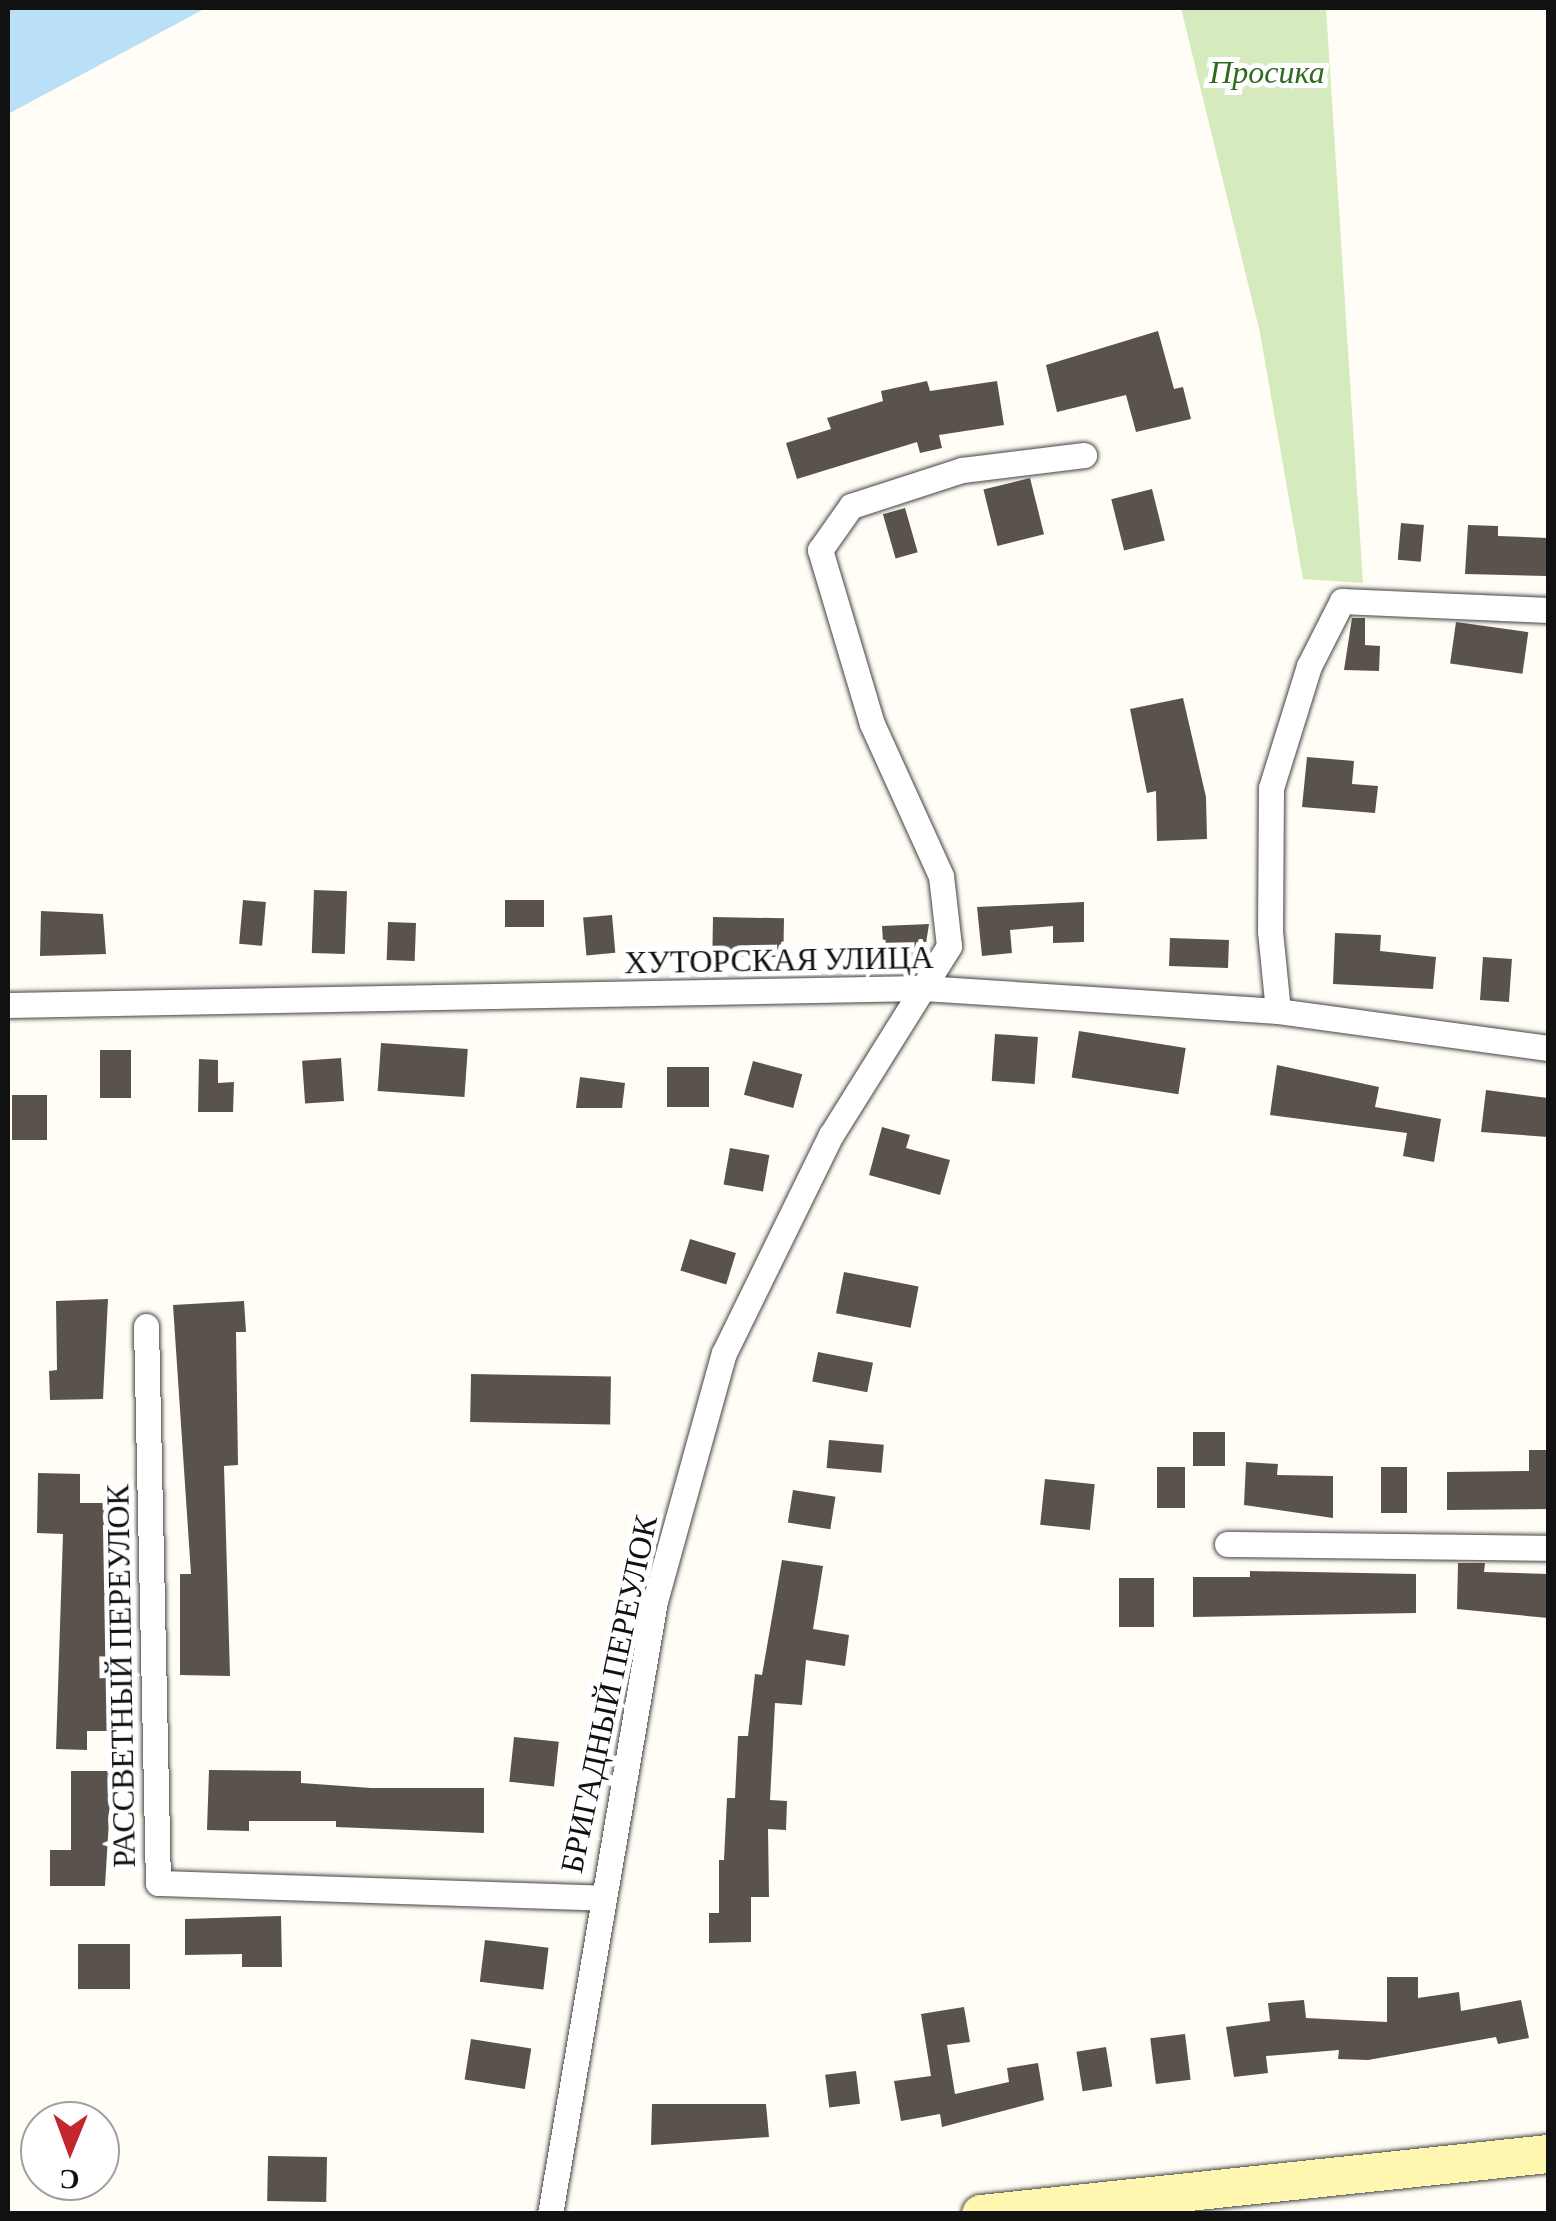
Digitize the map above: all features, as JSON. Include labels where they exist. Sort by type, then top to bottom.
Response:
[{"type":"main road","points":[[980,2214],[1548,2154]]},
{"type":"street","name":"БРИГАДНЫЙ ПЕРЕУЛОК","points":[[550,2214],[600,1898],[655,1600],[724,1353],[831,1135],[949,946],[941,876],[872,724],[820,550],[851,506],[962,470],[1084,456]]},
{"type":"street","points":[[1278,1011],[1270,931],[1271,788],[1310,666],[1342,601],[1548,610]]},
{"type":"street","name":"ХУТОРСКАЯ УЛИЦА","points":[[8,1005],[923,988],[1278,1011],[1548,1048]]},
{"type":"street","name":"РАССВЕТНЫЙ ПЕРЕУЛОК","points":[[146,1326],[158,1884],[600,1898]]},
{"type":"street","points":[[1227,1544],[1548,1548]]},
{"type":"green space","name":"Просика","points":[[1181,8],[1326,8],[1363,583],[1303,579],[1260,333]]},
{"type":"water","points":[[8,8],[206,8],[8,114]]},
{"type":"building","points":[[1158,331],[1174,389],[1183,387],[1191,419],[1136,432],[1126,395],[1057,412],[1046,365]]},
{"type":"building","points":[[927,381],[930,391],[997,381],[1004,425],[939,435],[942,448],[920,453],[917,442],[797,479],[786,443],[831,429],[827,418],[883,401],[881,391]]},
{"type":"building","points":[[1030,478],[1044,534],[997,546],[983,490]]},
{"type":"building","points":[[1152,489],[1165,540],[1124,551],[1111,499]]},
{"type":"building","points":[[905,508],[918,552],[896,559],[883,514]]},
{"type":"building","points":[[1401,523],[1424,525],[1421,562],[1398,560]]},
{"type":"building","points":[[1468,525],[1498,526],[1498,536],[1548,538],[1548,576],[1465,574]]},
{"type":"building","points":[[1352,618],[1365,618],[1365,645],[1380,646],[1379,671],[1344,670]]},
{"type":"building","points":[[1456,622],[1528,632],[1522,674],[1450,664]]},
{"type":"building","points":[[1183,698],[1206,797],[1207,839],[1157,841],[1156,791],[1147,793],[1130,709]]},
{"type":"building","points":[[1307,757],[1354,761],[1352,784],[1378,786],[1375,813],[1302,807]]},
{"type":"building","points":[[314,890],[347,891],[345,954],[312,953]]},
{"type":"building","points":[[243,900],[266,902],[262,946],[239,944]]},
{"type":"building","points":[[505,900],[544,900],[544,927],[505,927]]},
{"type":"building","points":[[1084,902],[1084,942],[1053,943],[1053,926],[1010,930],[1012,953],[982,956],[977,907]]},
{"type":"building","points":[[41,911],[103,914],[106,954],[40,956]]},
{"type":"building","points":[[612,915],[615,953],[586,955],[583,918]]},
{"type":"building","points":[[713,917],[784,918],[783,957],[712,956]]},
{"type":"building","points":[[388,922],[416,923],[415,961],[387,960]]},
{"type":"building","points":[[929,924],[924,956],[884,958],[882,926]]},
{"type":"building","points":[[1335,933],[1381,935],[1380,951],[1436,957],[1433,989],[1333,984]]},
{"type":"building","points":[[1170,938],[1229,940],[1228,968],[1169,966]]},
{"type":"building","points":[[1483,957],[1512,959],[1509,1002],[1480,1000]]},
{"type":"building","points":[[1079,1031],[1186,1048],[1178,1094],[1072,1077]]},
{"type":"building","points":[[995,1034],[1038,1037],[1035,1084],[992,1081]]},
{"type":"building","points":[[381,1043],[468,1049],[464,1097],[378,1091]]},
{"type":"building","points":[[100,1050],[131,1050],[131,1098],[100,1098]]},
{"type":"building","points":[[341,1058],[344,1101],[305,1104],[302,1061]]},
{"type":"building","points":[[199,1059],[218,1060],[218,1083],[234,1082],[233,1112],[198,1112]]},
{"type":"building","points":[[753,1061],[802,1074],[793,1108],[744,1095]]},
{"type":"building","points":[[1277,1065],[1379,1087],[1375,1107],[1441,1119],[1434,1162],[1403,1156],[1407,1133],[1270,1115]]},
{"type":"building","points":[[667,1067],[709,1067],[709,1107],[667,1107]]},
{"type":"building","points":[[580,1077],[625,1083],[622,1108],[576,1108]]},
{"type":"building","points":[[1486,1090],[1548,1098],[1548,1137],[1481,1132]]},
{"type":"building","points":[[12,1095],[47,1095],[47,1140],[12,1140]]},
{"type":"building","points":[[882,1127],[910,1135],[906,1148],[950,1160],[940,1195],[869,1175]]},
{"type":"building","points":[[730,1148],[769,1155],[763,1191],[724,1184]]},
{"type":"building","points":[[690,1239],[736,1253],[726,1285],[680,1271]]},
{"type":"building","points":[[844,1272],[919,1287],[911,1328],[836,1313]]},
{"type":"building","points":[[108,1299],[103,1399],[50,1400],[49,1371],[57,1370],[56,1301]]},
{"type":"building","points":[[244,1301],[246,1332],[236,1332],[238,1465],[224,1466],[230,1676],[180,1675],[180,1574],[191,1574],[173,1305]]},
{"type":"building","points":[[818,1352],[873,1363],[867,1392],[812,1381]]},
{"type":"building","points":[[471,1374],[611,1376],[610,1424],[470,1422]]},
{"type":"building","points":[[1193,1432],[1225,1432],[1225,1466],[1193,1466]]},
{"type":"building","points":[[829,1440],[884,1445],[881,1473],[827,1468]]},
{"type":"building","points":[[1529,1450],[1548,1450],[1548,1509],[1447,1510],[1447,1472],[1529,1471]]},
{"type":"building","points":[[1246,1462],[1278,1464],[1277,1475],[1333,1476],[1333,1518],[1244,1505]]},
{"type":"building","points":[[1157,1467],[1185,1467],[1185,1508],[1157,1508]]},
{"type":"building","points":[[1381,1467],[1407,1467],[1407,1513],[1381,1513]]},
{"type":"building","points":[[38,1473],[80,1474],[80,1503],[111,1503],[111,1731],[87,1731],[87,1750],[56,1749],[63,1534],[37,1533]]},
{"type":"building","points":[[1045,1479],[1095,1484],[1090,1530],[1040,1525]]},
{"type":"building","points":[[793,1490],[835,1497],[830,1529],[788,1523]]},
{"type":"building","points":[[782,1560],[823,1566],[813,1629],[849,1635],[845,1666],[806,1660],[802,1705],[775,1703],[770,1800],[787,1801],[786,1830],[768,1829],[769,1897],[751,1897],[751,1942],[709,1943],[709,1913],[719,1913],[719,1860],[724,1860],[727,1798],[735,1798],[738,1736],[748,1736],[755,1674],[762,1675]]},
{"type":"building","points":[[1458,1563],[1485,1563],[1484,1572],[1548,1574],[1548,1618],[1457,1609]]},
{"type":"building","points":[[1250,1571],[1416,1574],[1416,1613],[1193,1617],[1193,1577],[1250,1577]]},
{"type":"building","points":[[1119,1578],[1154,1578],[1154,1627],[1119,1627]]},
{"type":"building","points":[[514,1737],[559,1742],[554,1786],[509,1782]]},
{"type":"building","points":[[209,1770],[301,1771],[301,1783],[371,1788],[484,1788],[484,1833],[336,1827],[336,1821],[249,1821],[249,1831],[207,1830]]},
{"type":"building","points":[[71,1771],[112,1771],[105,1886],[50,1886],[50,1850],[71,1850]]},
{"type":"building","points":[[281,1916],[282,1967],[242,1967],[242,1954],[185,1955],[185,1919]]},
{"type":"building","points":[[485,1940],[549,1948],[543,1989],[480,1982]]},
{"type":"building","points":[[78,1944],[130,1944],[130,1989],[78,1989]]},
{"type":"building","points":[[1387,1977],[1418,1977],[1418,1998],[1459,1992],[1461,2011],[1521,2000],[1529,2038],[1498,2044],[1496,2037],[1368,2060],[1338,2059],[1339,2050],[1266,2056],[1268,2073],[1234,2077],[1226,2027],[1270,2021],[1268,2003],[1304,2000],[1306,2018],[1387,2022]]},
{"type":"building","points":[[964,2007],[970,2042],[947,2045],[955,2094],[1009,2082],[1007,2068],[1038,2063],[1044,2100],[942,2127],[940,2114],[901,2121],[894,2081],[931,2076],[921,2014]]},
{"type":"building","points":[[1185,2034],[1191,2080],[1156,2084],[1150,2038]]},
{"type":"building","points":[[471,2039],[531,2049],[525,2089],[465,2079]]},
{"type":"building","points":[[1106,2047],[1112,2087],[1083,2091],[1076,2052]]},
{"type":"building","points":[[856,2071],[860,2104],[829,2108],[825,2075]]},
{"type":"building","points":[[652,2104],[766,2104],[769,2137],[651,2145]]},
{"type":"building","points":[[268,2156],[327,2157],[326,2202],[267,2201]]}]
